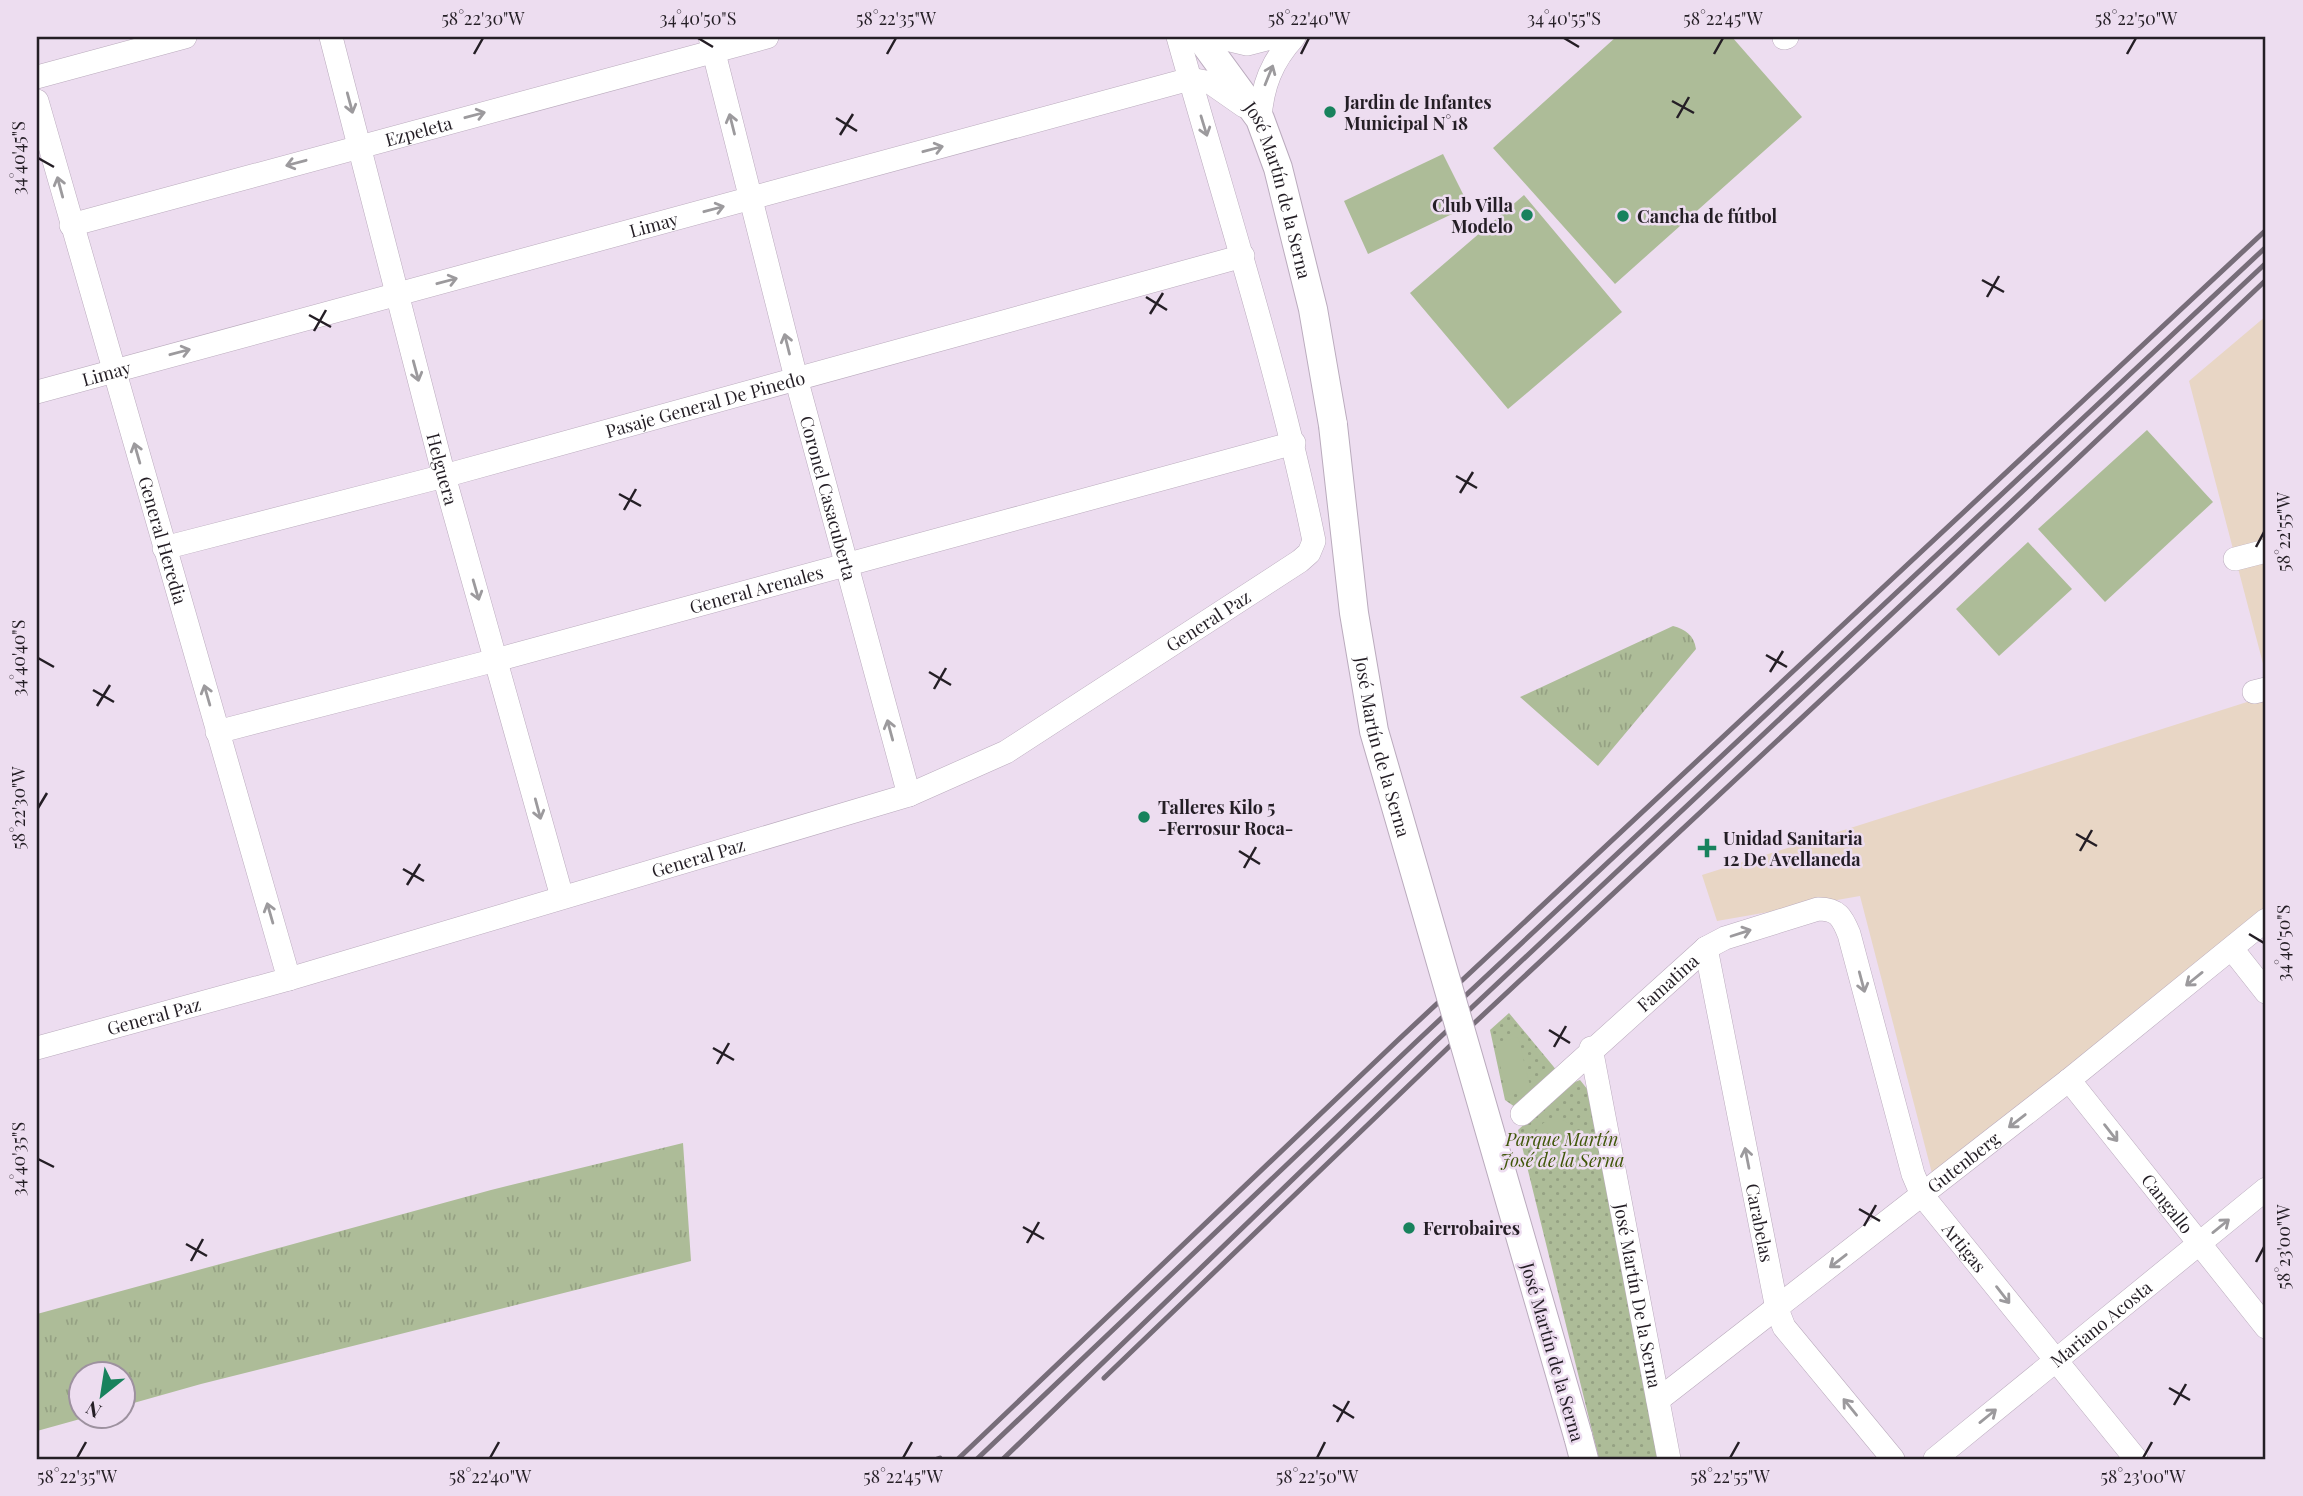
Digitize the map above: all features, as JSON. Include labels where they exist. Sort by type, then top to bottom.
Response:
[{"type":"street","points":[[37,77],[185,37]]},
{"type":"street","name":"Helguera","points":[[331,37],[361,145],[444,476],[562,897]]},
{"type":"street","name":"Ezpeleta","points":[[71,225],[712,44],[767,37]]},
{"type":"street","points":[[1178,37],[1243,256],[1294,443]]},
{"type":"street","name":"José Martín de la Serna","points":[[1200,37],[1260,119],[1290,210],[1313,309],[1333,425],[1354,612],[1374,731],[1584,1458]]},
{"type":"street","points":[[1218,37],[1247,44],[1275,37]]},
{"type":"street","points":[[1260,119],[1261,97],[1267,79],[1282,50],[1294,37]]},
{"type":"street","name":"Coronel Casacuberta","points":[[712,44],[796,378],[909,795]]},
{"type":"street","points":[[1190,79],[1211,83],[1260,119]]},
{"type":"street","name":"Limay","points":[[37,392],[1190,79]]},
{"type":"street","name":"General Heredia","points":[[37,101],[289,979]]},
{"type":"street","name":"Pasaje General De Pinedo","points":[[164,548],[444,476],[1243,256]]},
{"type":"street","name":"General Paz","points":[[37,1048],[289,979],[909,795],[1006,752],[1309,553],[1314,541],[1294,443]]},
{"type":"street","name":"General Arenales","points":[[217,732],[496,660],[1294,443]]},
{"type":"street","points":[[2235,559],[2266,551]]},
{"type":"street","name":"Famatina","points":[[1522,1114],[1591,1048],[1706,948],[1725,938],[1818,909],[1831,909],[1842,917]]},
{"type":"street","name":"Artigas","points":[[1842,917],[1849,934],[1913,1174],[1922,1195],[2136,1459]]},
{"type":"street","name":"Gutenberg","points":[[1658,1400],[2069,1080],[2266,920]]},
{"type":"street","name":"Carabelas","points":[[1706,948],[1777,1309],[1784,1327],[1893,1459]]},
{"type":"street","points":[[2231,949],[2266,992]]},
{"type":"street","name":"José Martín De la Serna","points":[[1591,1048],[1669,1459]]},
{"type":"street","name":"Cangallo","points":[[2069,1080],[2266,1327]]},
{"type":"street","name":"Mariano Acosta","points":[[1935,1459],[2266,1189]]},
{"type":"shaded area","points":[[2266,316],[2266,675],[2189,381]]},
{"type":"shaded area","points":[[2266,696],[2266,909],[1934,1181],[1860,896],[1717,921],[1702,875]]},
{"type":"green space","name":"Cancha de fútbol","points":[[1616,37],[1732,37],[1802,117],[1615,284],[1493,148]]},
{"type":"green space","points":[[1443,154],[1469,206],[1368,254],[1344,201]]},
{"type":"green space","points":[[1524,195],[1622,312],[1508,409],[1410,293]]},
{"type":"green space","points":[[2147,430],[2213,502],[2105,602],[2038,529]]},
{"type":"green space","points":[[2028,542],[2072,589],[1999,656],[1956,609]]},
{"type":"green space","points":[[1673,626],[1688,633],[1696,649],[1598,766],[1520,697]]},
{"type":"green space","points":[[1509,1013],[1558,1072],[1515,1107],[1505,1100],[1490,1030]]},
{"type":"green space","points":[[1518,1037],[1531,1090],[1507,1095],[1495,1043]]},
{"type":"green space","name":"Parque Martín José de la Serna","points":[[1580,1080],[1588,1090],[1662,1459],[1599,1459],[1518,1130],[1567,1085]]},
{"type":"green space","points":[[1556,1119],[1571,1126],[1578,1141],[1571,1156],[1556,1163],[1541,1156],[1534,1141],[1541,1126]]},
{"type":"green space","points":[[683,1143],[691,1261],[136,1402],[136,1360],[66,1360],[66,1423],[37,1431],[37,1314],[491,1190]]},
{"type":"railway","points":[[958,1459],[1397,1041],[2266,230]]},
{"type":"railway","points":[[977,1459],[1417,1041],[2266,247]]},
{"type":"railway","points":[[1003,1459],[1435,1042],[2266,263]]},
{"type":"railway","points":[[1104,1378],[1454,1042],[1940,589],[2266,280]]},
{"type":"place","name":"Jardin de Infantes Municipal N°18","points":[[1330,112]]},
{"type":"place","name":"Club Villa Modelo","points":[[1527,215]]},
{"type":"place","name":"Cancha de fútbol","points":[[1623,216]]},
{"type":"place","name":"Talleres Kilo 5 -Ferrosur Roca-","points":[[1144,817]]},
{"type":"place","name":"Unidad Sanitaria 12 De Avellaneda","points":[[1707,848]]},
{"type":"place","name":"Ferrobaires","points":[[1409,1228]]}]
